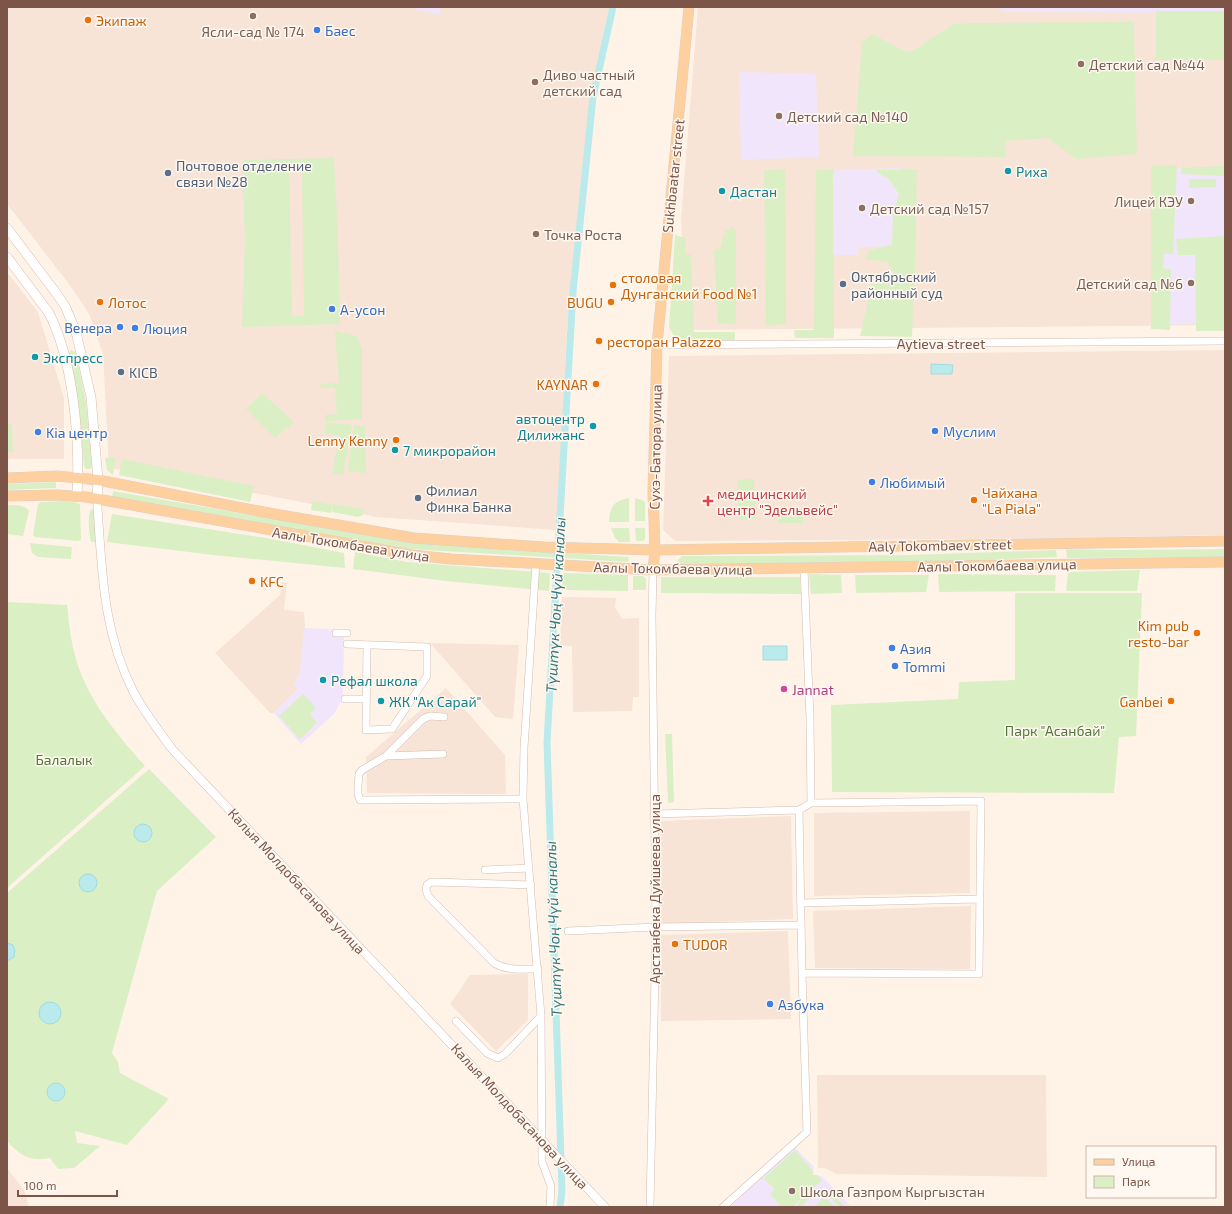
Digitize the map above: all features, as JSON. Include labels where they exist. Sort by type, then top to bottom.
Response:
[{"type":"main road","name":"Sukhbaatar street","points":[[657,345],[689,7]]},
{"type":"main road","points":[[7,228],[47,280],[64,306],[76,332],[91,397],[98,480],[97,500]]},
{"type":"main road","points":[[7,257],[49,313],[54,322],[63,348],[73,398],[78,455],[77,496]]},
{"type":"main road","points":[[63,348],[78,343]]},
{"type":"main road","name":"Сухэ-Батора улица","points":[[653,570],[655,550],[653,491],[657,345]]},
{"type":"main road","name":"Аалы Токомбаева улица","points":[[7,478],[57,476],[98,480],[259,511],[414,538],[544,547],[655,550]]},
{"type":"main road","name":"Аалы Токомбаева улица","points":[[7,496],[77,496],[412,555],[451,559],[653,570],[1225,562]]},
{"type":"main road","name":"Aaly Tokombaev street","points":[[655,550],[1225,541]]},
{"type":"street","name":"Aytieva street","points":[[657,345],[1225,341]]},
{"type":"street","name":"Калыя Молдобасанова улица","points":[[97,500],[103,585],[107,615],[112,636],[135,694],[172,749],[605,1207]]},
{"type":"street","points":[[539,563],[524,748],[523,799],[541,1016],[542,1162],[551,1186],[550,1207]]},
{"type":"street","points":[[804,568],[810,719],[811,803]]},
{"type":"street","name":"Арстанбека Дуйшеева улица","points":[[650,1207],[656,927],[653,570]]},
{"type":"street","points":[[336,633],[347,633]]},
{"type":"street","points":[[347,644],[427,647],[427,676],[392,729],[366,730],[367,645]]},
{"type":"street","points":[[345,699],[366,699]]},
{"type":"street","points":[[444,717],[430,716],[423,719],[386,756],[362,770],[359,774],[358,794],[360,800],[523,799]]},
{"type":"street","points":[[386,756],[443,754]]},
{"type":"street","points":[[654,814],[799,810],[811,803],[981,801],[979,974],[802,973]]},
{"type":"street","points":[[723,1207],[807,1132],[799,810]]},
{"type":"street","points":[[485,870],[529,868]]},
{"type":"street","points":[[531,885],[442,881],[429,882],[426,889],[428,896],[494,964],[499,967],[511,969],[538,969]]},
{"type":"street","points":[[801,903],[980,898]]},
{"type":"street","points":[[568,931],[656,927],[801,925]]},
{"type":"street","points":[[456,1021],[487,1053],[498,1058],[505,1054],[541,1016]]},
{"type":"shaded area","points":[[7,7],[613,7],[587,149],[567,328],[557,530],[376,517],[271,496],[109,468],[103,354],[89,314],[69,284],[7,204]]},
{"type":"shaded area","points":[[414,7],[441,7],[440,15],[413,9]]},
{"type":"shaded area","points":[[698,7],[1225,7],[1225,325],[687,330],[681,219]]},
{"type":"shaded area","points":[[996,7],[1225,7],[1225,13],[1005,12]]},
{"type":"shaded area","name":"Детский сад №140","points":[[739,72],[816,74],[819,157],[741,160]]},
{"type":"shaded area","name":"Детский сад №157","points":[[901,168],[899,246],[861,247],[858,248],[858,255],[824,255],[824,170]]},
{"type":"shaded area","points":[[1225,168],[1225,323],[1157,325],[1157,169]]},
{"type":"shaded area","points":[[7,272],[38,312],[64,398],[64,459],[7,459]]},
{"type":"shaded area","points":[[1225,350],[1225,535],[1069,538],[675,541],[663,530],[669,356]]},
{"type":"shaded area","points":[[282,582],[287,583],[284,610],[304,612],[305,625],[300,673],[294,684],[298,689],[274,713],[270,713],[215,653],[280,595]]},
{"type":"shaded area","points":[[562,597],[616,598],[615,607],[622,619],[639,618],[639,697],[633,697],[632,711],[573,712],[572,646],[560,646]]},
{"type":"shaded area","points":[[304,628],[344,630],[343,698],[334,714],[301,744],[274,713],[298,689],[294,684],[300,673]]},
{"type":"shaded area","points":[[430,643],[519,645],[513,719],[495,717]]},
{"type":"shaded area","points":[[446,688],[505,755],[506,794],[367,793],[366,757]]},
{"type":"shaded area","points":[[970,811],[970,893],[814,896],[814,813]]},
{"type":"shaded area","points":[[791,816],[793,919],[661,924],[660,821]]},
{"type":"shaded area","points":[[971,906],[970,969],[815,968],[813,911]]},
{"type":"shaded area","points":[[788,931],[791,1019],[661,1021],[661,935]]},
{"type":"shaded area","points":[[528,974],[528,1020],[496,1051],[450,1004],[470,975]]},
{"type":"shaded area","points":[[817,1075],[1046,1075],[1047,1177],[836,1174],[825,1168],[818,1168]]},
{"type":"shaded area","name":"Школа Газпром Кыргызстан","points":[[795,1147],[814,1167],[813,1175],[822,1176],[851,1207],[730,1207]]},
{"type":"shaded area","points":[[7,1168],[24,1190],[29,1207],[7,1207]]},
{"type":"green space","points":[[1156,11],[1225,11],[1225,60],[1156,60]]},
{"type":"green space","points":[[1134,22],[1137,154],[1076,159],[1048,138],[1005,141],[1005,157],[853,156],[862,42],[873,34],[901,50],[911,52],[953,24]]},
{"type":"green space","points":[[334,158],[340,324],[242,327],[245,239],[243,160]],"holes":[[[289,164],[302,164],[304,316],[292,316]]]},
{"type":"green space","points":[[1177,165],[1173,254],[1164,254],[1163,268],[1171,270],[1170,330],[1151,329],[1151,166]]},
{"type":"green space","points":[[1225,166],[1225,176],[1181,174],[1182,168]]},
{"type":"green space","points":[[785,169],[786,324],[766,326],[764,170]]},
{"type":"green space","points":[[834,169],[834,338],[795,338],[794,330],[814,330],[816,170]]},
{"type":"green space","points":[[917,169],[912,337],[860,336],[872,284],[891,281],[894,274],[888,262],[865,259],[870,250],[892,245],[893,214],[899,194],[888,178],[881,175],[876,170]]},
{"type":"green space","points":[[1189,179],[1216,179],[1216,187],[1189,188]]},
{"type":"green space","points":[[733,227],[736,232],[736,324],[718,323],[714,250],[720,248],[725,231]]},
{"type":"green space","points":[[675,235],[685,238],[686,254],[691,255],[694,332],[735,332],[735,340],[677,340],[669,328]]},
{"type":"green space","points":[[1225,236],[1225,331],[1196,331],[1195,255],[1178,255],[1176,239]]},
{"type":"green space","points":[[335,331],[357,336],[362,350],[362,419],[325,421],[325,415],[337,414],[335,388],[320,388],[321,384],[339,383]]},
{"type":"green space","points":[[71,350],[76,352],[86,402],[92,467],[90,469],[86,469],[84,466],[78,403],[69,353]]},
{"type":"green space","points":[[262,393],[294,422],[275,438],[246,409]]},
{"type":"green space","points":[[326,422],[352,425],[343,475],[332,473],[339,436],[324,433]]},
{"type":"green space","points":[[7,424],[12,424],[13,452],[7,452]]},
{"type":"green space","points":[[354,425],[365,426],[366,473],[348,471]]},
{"type":"green space","points":[[116,457],[113,475],[107,470],[105,458]]},
{"type":"green space","points":[[122,459],[254,486],[250,502],[119,475]]},
{"type":"green space","points":[[754,479],[756,519],[739,520],[737,480]]},
{"type":"green space","points":[[56,482],[56,488],[7,490],[7,484]]},
{"type":"green space","points":[[113,491],[413,543],[629,557],[628,562],[410,549],[112,497]]},
{"type":"green space","points":[[629,498],[629,522],[609,522],[610,512],[613,506],[619,501]]},
{"type":"green space","points":[[635,498],[645,502],[645,521],[635,521]]},
{"type":"green space","points":[[62,501],[80,504],[81,540],[35,537],[33,535],[38,504],[41,502]]},
{"type":"green space","points":[[312,501],[333,505],[331,513],[311,510]]},
{"type":"green space","points":[[333,504],[364,509],[363,515],[358,517],[332,512]]},
{"type":"green space","points":[[7,505],[22,506],[29,511],[23,536],[7,534]]},
{"type":"green space","points":[[91,509],[95,511],[99,542],[91,542],[89,521]]},
{"type":"green space","points":[[778,509],[803,509],[803,523],[778,523]]},
{"type":"green space","points":[[112,514],[272,539],[344,553],[345,568],[213,555],[107,542]]},
{"type":"green space","points":[[611,528],[629,528],[630,542],[619,542],[615,538]]},
{"type":"green space","points":[[635,528],[645,528],[645,539],[643,541],[636,541]]},
{"type":"green space","points":[[30,543],[72,547],[71,559],[38,557],[32,553]]},
{"type":"green space","points":[[1066,549],[1225,549],[1225,557],[1067,558]]},
{"type":"green space","points":[[1056,550],[1057,557],[867,565],[680,566],[677,561],[682,556],[911,555]]},
{"type":"green space","points":[[355,552],[407,562],[550,573],[549,591],[446,581],[353,569]]},
{"type":"green space","points":[[1140,570],[1137,591],[1066,591],[1068,572]]},
{"type":"green space","points":[[563,573],[628,575],[628,591],[562,590]]},
{"type":"green space","points":[[809,574],[841,575],[842,593],[811,594]]},
{"type":"green space","points":[[938,574],[1056,575],[1055,591],[939,592]]},
{"type":"green space","points":[[855,575],[929,575],[926,592],[856,593]]},
{"type":"green space","points":[[633,576],[643,576],[646,579],[646,590],[633,590]]},
{"type":"green space","points":[[661,577],[800,577],[801,594],[661,593]]},
{"type":"green space","name":"Парк \"Асанбай\"","points":[[1015,593],[1142,593],[1136,736],[1119,737],[1114,793],[832,792],[831,705],[958,699],[959,682],[1015,680]]},
{"type":"green space","name":"Балалык","points":[[8,602],[67,605],[73,645],[85,683],[102,713],[112,727],[145,766],[7,888],[7,610]]},
{"type":"green space","points":[[303,694],[316,708],[310,714],[317,723],[300,739],[279,716]]},
{"type":"green space","points":[[665,734],[672,734],[674,802],[668,803]]},
{"type":"green space","points":[[149,769],[216,837],[157,891],[112,1053],[118,1062],[120,1073],[169,1099],[127,1145],[75,1131],[77,1143],[100,1146],[74,1168],[58,1169],[50,1158],[36,1159],[26,1157],[17,1151],[7,1141],[7,893]]},
{"type":"green space","points":[[795,1150],[813,1171],[813,1175],[817,1175],[822,1180],[808,1193],[814,1191],[824,1191],[837,1198],[845,1207],[839,1207],[830,1198],[818,1195],[808,1200],[803,1207],[797,1207],[801,1199],[792,1207],[778,1207],[780,1205],[770,1194],[775,1190],[764,1178]]},
{"type":"green space","points":[[825,1197],[835,1207],[814,1207]]},
{"type":"water","points":[[931,364],[953,365],[952,374],[931,374]]},
{"type":"water","points":[[763,646],[787,646],[787,660],[763,660]]},
{"type":"water","points":[[143,824],[149,827],[152,833],[149,839],[143,842],[137,839],[134,833],[137,827]]},
{"type":"water","points":[[88,874],[94,877],[97,883],[94,889],[88,892],[82,889],[79,883],[82,877]]},
{"type":"water","points":[[7,943],[13,945],[15,951],[14,957],[7,961]]},
{"type":"water","points":[[50,1002],[58,1005],[61,1013],[58,1021],[50,1024],[42,1021],[39,1013],[42,1005]]},
{"type":"water","points":[[56,1083],[62,1086],[65,1092],[62,1098],[56,1101],[50,1098],[47,1092],[50,1086]]},
{"type":"waterway","name":"Түштүк Чоң Чүй каналы","points":[[560,1207],[562,1190],[547,742],[573,292],[593,97],[613,7]]},
{"type":"place","name":"Ясли-сад № 174","points":[[253,16]]},
{"type":"place","name":"Экипаж","points":[[88,20]]},
{"type":"place","name":"Баес","points":[[317,30]]},
{"type":"place","name":"Детский сад №44","points":[[1081,64]]},
{"type":"place","name":"Диво частный детский сад","points":[[535,82]]},
{"type":"place","name":"Детский сад №140","points":[[779,116]]},
{"type":"place","name":"Риха","points":[[1008,171]]},
{"type":"place","name":"Почтовое отделение связи №28","points":[[168,173]]},
{"type":"place","name":"Дастан","points":[[722,191]]},
{"type":"place","name":"Лицей КЭУ","points":[[1191,201]]},
{"type":"place","name":"Детский сад №157","points":[[862,208]]},
{"type":"place","name":"Точка Роста","points":[[536,234]]},
{"type":"place","name":"Детский сад №6","points":[[1191,283]]},
{"type":"place","name":"Октябрьский районный суд","points":[[843,284]]},
{"type":"place","name":"столовая Дунганский Food №1","points":[[613,285]]},
{"type":"place","name":"Лотос","points":[[100,302]]},
{"type":"place","name":"BUGU","points":[[611,302]]},
{"type":"place","name":"А-усон","points":[[332,309]]},
{"type":"place","name":"Венера","points":[[120,327]]},
{"type":"place","name":"Люция","points":[[135,328]]},
{"type":"place","name":"ресторан Palazzo","points":[[599,341]]},
{"type":"place","name":"Экспресс","points":[[35,357]]},
{"type":"place","name":"KICB","points":[[121,372]]},
{"type":"place","name":"KAYNAR","points":[[596,384]]},
{"type":"place","name":"автоцентр Дилижанс","points":[[593,426]]},
{"type":"place","name":"Муслим","points":[[935,431]]},
{"type":"place","name":"Kia центр","points":[[38,432]]},
{"type":"place","name":"Lenny Kenny","points":[[396,440]]},
{"type":"place","name":"7 микрорайон","points":[[395,450]]},
{"type":"place","name":"Любимый","points":[[872,482]]},
{"type":"place","name":"Филиал Финка Банка","points":[[418,498]]},
{"type":"place","name":"Чайхана \"La Piala\"","points":[[974,500]]},
{"type":"place","name":"медицинский центр \"Эдельвейс\"","points":[[708,501]]},
{"type":"place","name":"KFC","points":[[252,581]]},
{"type":"place","name":"Kim pub resto-bar","points":[[1197,633]]},
{"type":"place","name":"Азия","points":[[892,648]]},
{"type":"place","name":"Tommi","points":[[895,666]]},
{"type":"place","name":"Рефал школа","points":[[323,680]]},
{"type":"place","name":"Jannat","points":[[784,689]]},
{"type":"place","name":"ЖК \"Ак Сарай\"","points":[[381,701]]},
{"type":"place","name":"Ganbei","points":[[1171,701]]},
{"type":"place","name":"TUDOR","points":[[675,944]]},
{"type":"place","name":"Азбука","points":[[770,1004]]},
{"type":"place","name":"Школа Газпром Кыргызстан","points":[[792,1191]]}]
